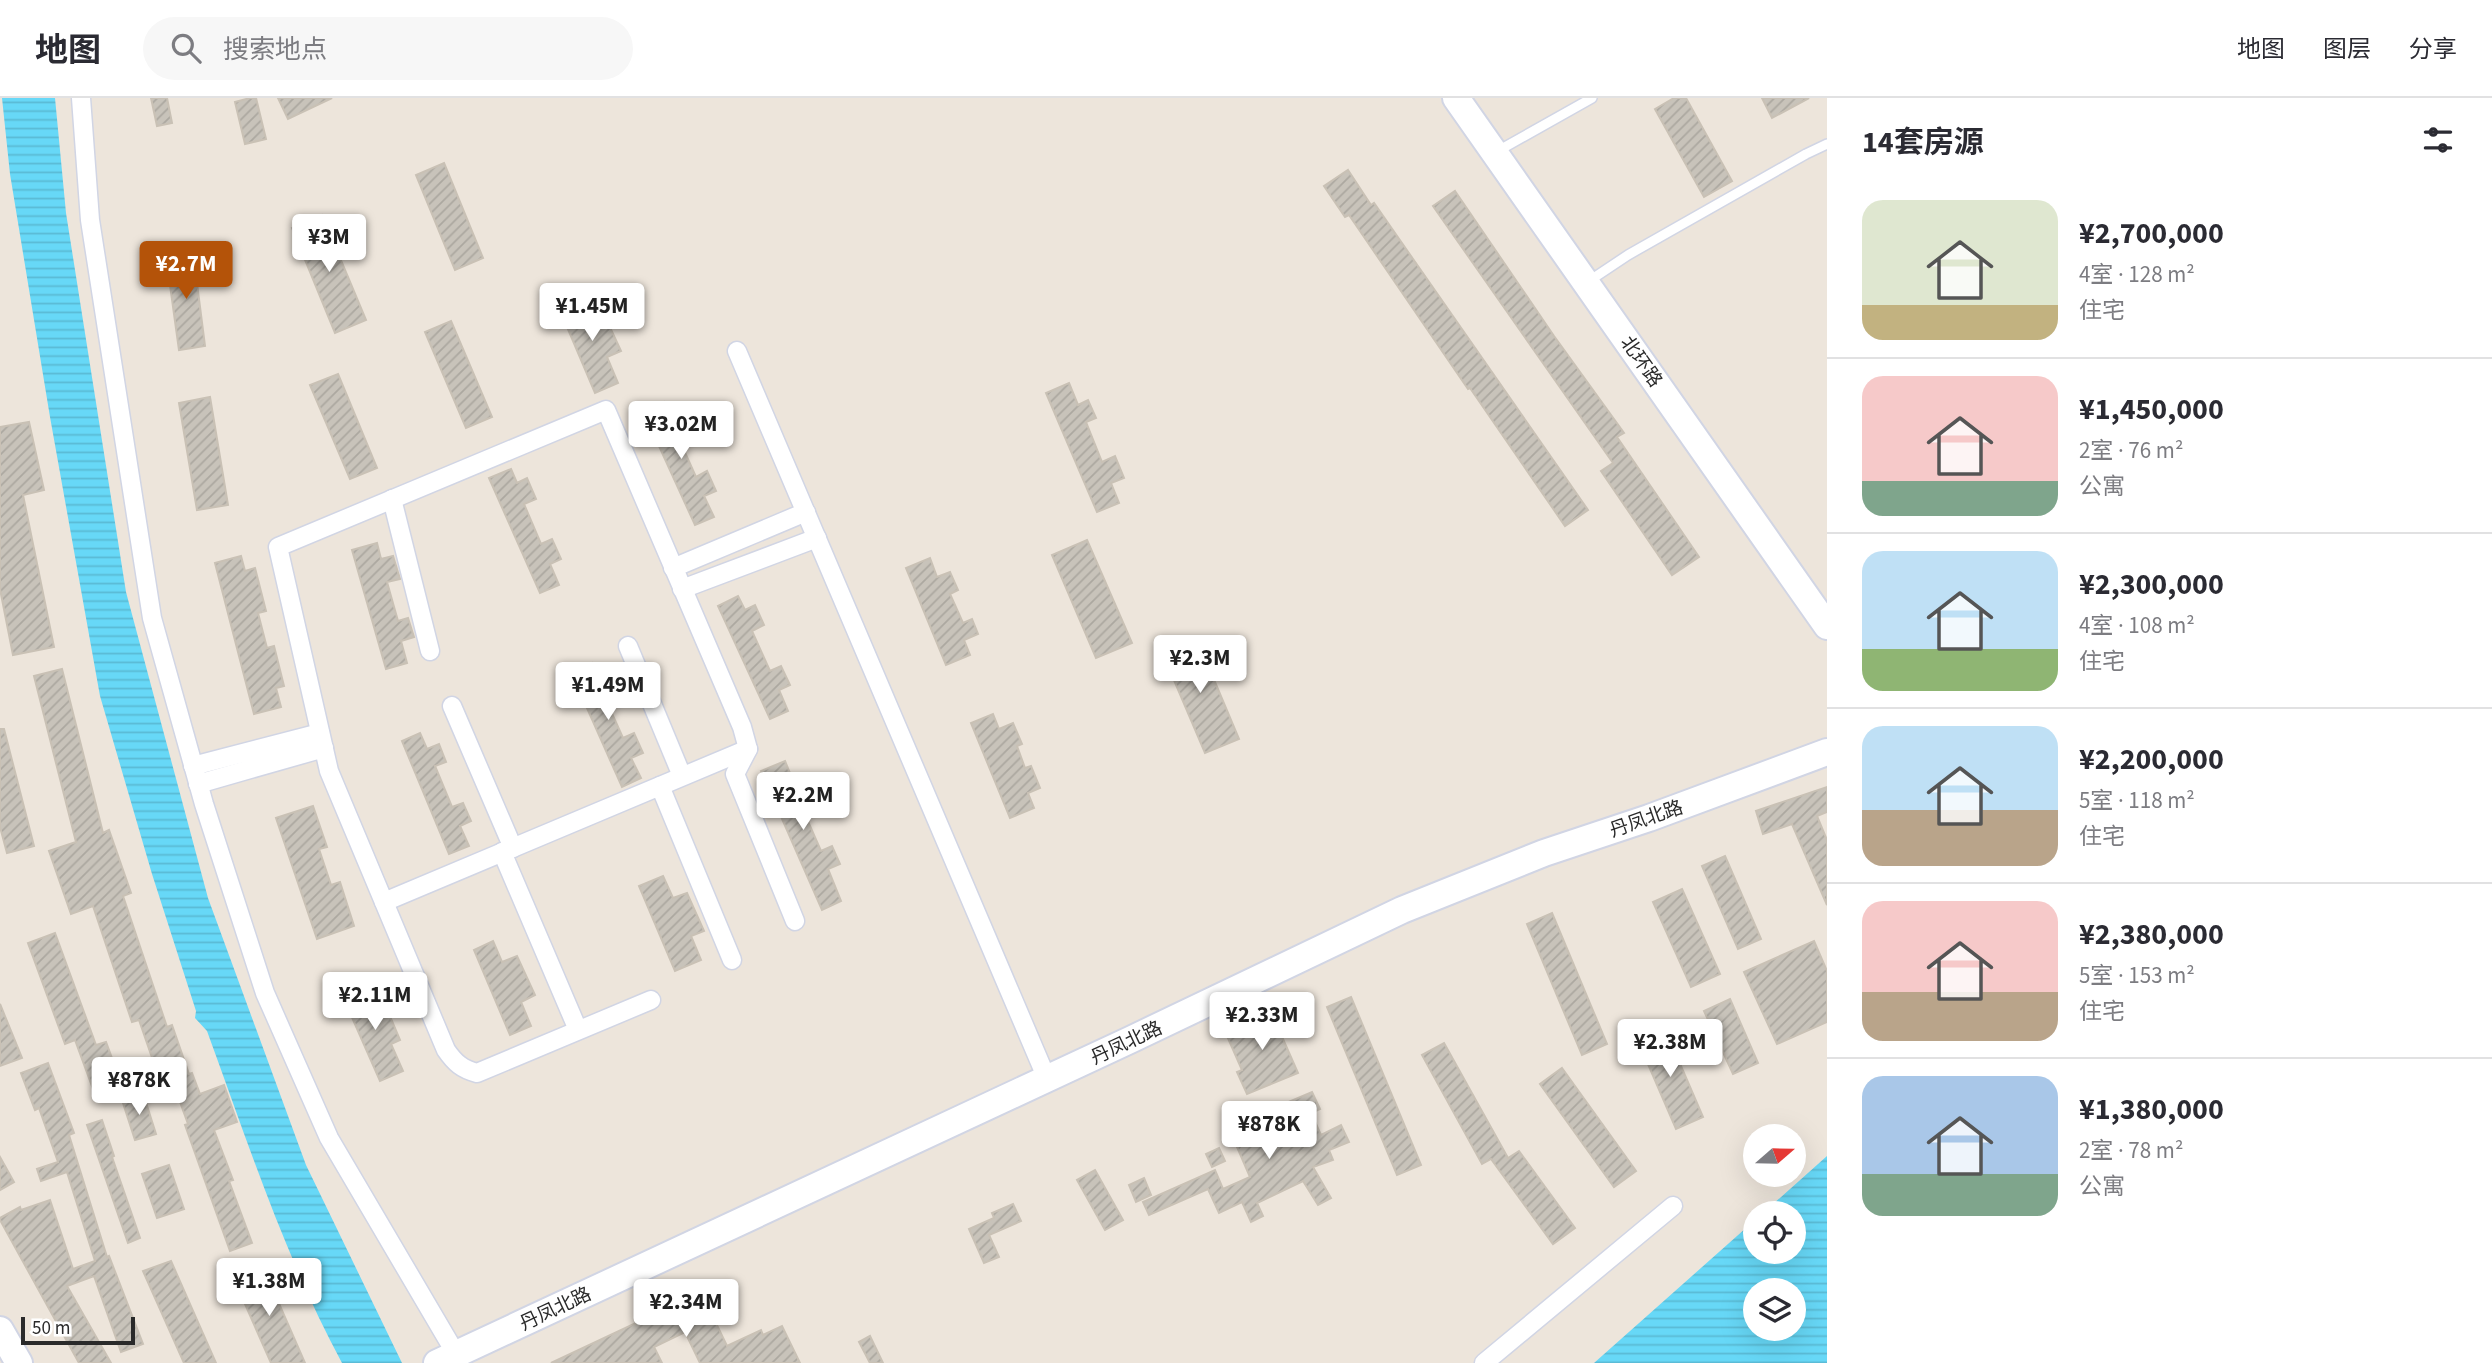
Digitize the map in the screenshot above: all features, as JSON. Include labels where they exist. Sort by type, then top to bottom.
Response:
[{"type":"main road","name":"北环路","points":[[1456,98],[1827,626]]},
{"type":"main road","name":"丹凤北路","points":[[447,1359],[1402,910],[1544,853],[1649,818],[1827,752]]},
{"type":"main road","points":[[0,1330],[19,1363]]},
{"type":"street","points":[[81,98],[90,220],[152,618],[198,784],[265,993],[329,1138],[447,1359]]},
{"type":"street","points":[[737,351],[1047,1079]]},
{"type":"street","points":[[651,1000],[477,1073],[464,1070],[455,1062],[446,1050],[329,771],[278,547],[606,410],[742,727],[748,748],[735,774],[795,921]]},
{"type":"street","points":[[392,499],[430,651]]},
{"type":"street","points":[[673,568],[806,512]]},
{"type":"street","points":[[682,589],[817,538]]},
{"type":"street","points":[[628,646],[682,776]]},
{"type":"street","points":[[452,706],[578,1031]]},
{"type":"street","points":[[193,766],[322,740]]},
{"type":"street","points":[[198,784],[322,740]]},
{"type":"street","points":[[384,902],[748,748]]},
{"type":"street","points":[[660,786],[732,960]]},
{"type":"street","points":[[1484,1363],[1672,1206]]},
{"type":"lane","points":[[1494,152],[1592,98]]},
{"type":"lane","points":[[1586,282],[1639,248],[1827,144]]},
{"type":"water","points":[[2,98],[55,98],[66,213],[126,592],[208,898],[306,1165],[402,1363],[342,1363],[285,1241],[207,1031],[195,1018],[196,1011],[152,874],[100,696],[10,174]]},
{"type":"water","points":[[1827,1156],[1827,1363],[1594,1363],[1743,1231],[1743,1264],[1806,1264],[1806,1201],[1776,1201],[1792,1187],[1806,1187],[1806,1175]]},
{"type":"building","points":[[151,98],[167,98],[172,123],[157,126]]},
{"type":"building","points":[[256,98],[266,139],[245,144],[235,102]]},
{"type":"building","points":[[278,98],[332,98],[288,119]]},
{"type":"building","points":[[1674,98],[1686,98],[1732,181],[1704,197],[1655,109]]},
{"type":"building","points":[[1762,98],[1809,98],[1772,118]]},
{"type":"building","points":[[444,163],[483,258],[455,270],[416,175]]},
{"type":"building","points":[[1348,170],[1371,205],[1374,203],[1588,510],[1565,526],[1349,215],[1345,217],[1324,186]]},
{"type":"building","points":[[1455,191],[1624,433],[1617,437],[1699,557],[1672,575],[1601,471],[1613,463],[1433,206]]},
{"type":"building","points":[[322,215],[366,320],[335,333],[292,228]]},
{"type":"building","points":[[193,252],[205,346],[179,350],[166,256]]},
{"type":"building","points":[[580,299],[587,316],[602,310],[621,351],[607,357],[618,383],[595,393],[559,308]]},
{"type":"building","points":[[451,321],[492,417],[466,428],[425,332]]},
{"type":"building","points":[[338,374],[377,468],[350,479],[310,385]]},
{"type":"building","points":[[1069,383],[1078,405],[1088,400],[1096,418],[1086,422],[1102,462],[1115,456],[1124,478],[1111,483],[1119,503],[1097,512],[1046,393]]},
{"type":"building","points":[[210,397],[228,505],[197,510],[179,403]]},
{"type":"building","points":[[664,402],[670,416],[681,411],[690,431],[678,437],[696,477],[707,471],[716,491],[704,496],[714,517],[695,525],[643,411]]},
{"type":"building","points":[[29,422],[44,490],[23,495],[54,647],[13,655],[0,589],[0,427]]},
{"type":"building","points":[[511,469],[517,483],[527,478],[536,499],[524,504],[541,544],[552,539],[561,559],[550,564],[559,585],[540,593],[489,478]]},
{"type":"building","points":[[1087,540],[1132,643],[1096,658],[1052,555]]},
{"type":"building","points":[[377,543],[381,559],[393,556],[400,579],[387,582],[398,621],[408,618],[414,637],[401,641],[407,663],[386,669],[352,550]]},
{"type":"building","points":[[241,556],[245,571],[255,568],[266,611],[258,613],[267,648],[274,646],[284,686],[276,688],[281,707],[254,714],[215,563]]},
{"type":"building","points":[[930,558],[937,577],[950,572],[958,590],[950,594],[963,623],[972,619],[978,634],[964,640],[970,655],[946,665],[906,568]]},
{"type":"building","points":[[738,596],[745,610],[755,605],[764,625],[752,631],[770,671],[781,666],[790,685],[779,690],[788,711],[770,719],[718,606]]},
{"type":"building","points":[[1196,637],[1239,739],[1205,753],[1162,652]]},
{"type":"building","points":[[592,663],[598,677],[609,672],[618,693],[605,698],[623,738],[634,733],[643,753],[631,758],[641,778],[622,787],[571,672]]},
{"type":"building","points":[[62,669],[103,833],[109,830],[131,893],[123,896],[167,1027],[172,1025],[189,1074],[192,1073],[200,1094],[224,1085],[237,1122],[214,1130],[252,1243],[230,1251],[168,1069],[157,1072],[139,1020],[132,1022],[93,906],[71,914],[49,851],[76,842],[34,676]]},
{"type":"building","points":[[993,714],[999,729],[1013,723],[1022,744],[1017,746],[1025,768],[1031,766],[1040,788],[1028,793],[1034,808],[1010,818],[971,723]]},
{"type":"building","points":[[0,729],[4,729],[34,846],[7,853],[0,827]]},
{"type":"building","points":[[420,733],[427,749],[439,744],[446,762],[435,766],[452,807],[463,803],[471,821],[460,826],[469,846],[449,854],[402,741]]},
{"type":"building","points":[[785,761],[796,788],[806,783],[816,805],[803,810],[821,851],[832,846],[840,864],[828,869],[841,901],[822,910],[761,771]]},
{"type":"building","points":[[1827,787],[1827,812],[1817,816],[1827,840],[1827,905],[1792,824],[1763,834],[1756,811]]},
{"type":"building","points":[[313,806],[327,847],[319,849],[331,885],[340,882],[354,926],[317,939],[276,818]]},
{"type":"building","points":[[1725,856],[1761,939],[1738,949],[1702,866]]},
{"type":"building","points":[[663,876],[673,898],[687,893],[704,931],[691,936],[701,960],[675,971],[639,886]]},
{"type":"building","points":[[1682,889],[1720,974],[1691,987],[1653,902]]},
{"type":"building","points":[[1552,913],[1607,1044],[1582,1055],[1527,924]]},
{"type":"building","points":[[55,933],[96,1045],[106,1042],[120,1080],[93,1089],[75,1040],[65,1044],[28,943]]},
{"type":"building","points":[[493,941],[502,962],[517,956],[535,995],[521,1002],[531,1026],[510,1035],[474,950]]},
{"type":"building","points":[[1814,941],[1827,971],[1827,1022],[1777,1044],[1744,972]]},
{"type":"building","points":[[366,987],[374,1006],[384,1002],[400,1040],[391,1044],[403,1071],[380,1081],[343,997]]},
{"type":"building","points":[[1351,997],[1421,1165],[1397,1175],[1327,1007]]},
{"type":"building","points":[[1730,999],[1758,1063],[1733,1074],[1704,1011]]},
{"type":"building","points":[[0,1004],[22,1058],[0,1066]]},
{"type":"building","points":[[1268,1005],[1298,1073],[1247,1094],[1237,1072],[1242,1070],[1227,1036],[1253,1024],[1249,1014]]},
{"type":"building","points":[[1665,1029],[1703,1117],[1676,1129],[1638,1041]]},
{"type":"building","points":[[1444,1043],[1508,1158],[1519,1151],[1575,1228],[1553,1244],[1491,1159],[1482,1164],[1422,1055]]},
{"type":"building","points":[[48,1063],[74,1133],[69,1135],[107,1257],[109,1256],[143,1344],[121,1352],[94,1276],[67,1286],[111,1363],[79,1363],[0,1220],[20,1207],[21,1210],[50,1200],[73,1269],[95,1261],[67,1172],[41,1181],[37,1169],[58,1162],[39,1108],[35,1110],[21,1073]]},
{"type":"building","points":[[1562,1068],[1636,1171],[1614,1187],[1540,1084]]},
{"type":"building","points":[[1312,1092],[1320,1109],[1311,1113],[1321,1135],[1341,1125],[1349,1142],[1329,1150],[1333,1160],[1313,1167],[1331,1198],[1318,1205],[1303,1181],[1257,1203],[1263,1216],[1251,1222],[1242,1202],[1219,1213],[1208,1189],[1149,1215],[1143,1202],[1215,1170],[1223,1189],[1250,1177],[1237,1147],[1259,1137],[1251,1118]]},
{"type":"building","points":[[143,1093],[156,1134],[135,1140],[122,1100]]},
{"type":"building","points":[[102,1120],[140,1238],[128,1243],[87,1125]]},
{"type":"building","points":[[1219,1148],[1225,1161],[1212,1167],[1206,1154]]},
{"type":"building","points":[[0,1157],[14,1182],[0,1190]]},
{"type":"building","points":[[169,1165],[184,1209],[157,1218],[142,1174]]},
{"type":"building","points":[[1095,1170],[1123,1220],[1105,1230],[1077,1180]]},
{"type":"building","points":[[1144,1178],[1151,1195],[1136,1202],[1129,1185]]},
{"type":"building","points":[[1013,1204],[1021,1221],[989,1235],[999,1257],[984,1263],[969,1229],[994,1218],[992,1213]]},
{"type":"building","points":[[171,1261],[216,1363],[184,1363],[143,1271]]},
{"type":"building","points":[[263,1267],[305,1363],[271,1363],[234,1279]]},
{"type":"building","points":[[708,1289],[720,1316],[714,1319],[727,1346],[761,1330],[763,1335],[782,1326],[800,1363],[700,1363],[685,1332],[654,1347],[662,1363],[551,1363]]},
{"type":"building","points":[[870,1336],[883,1363],[870,1363],[859,1342]]}]
